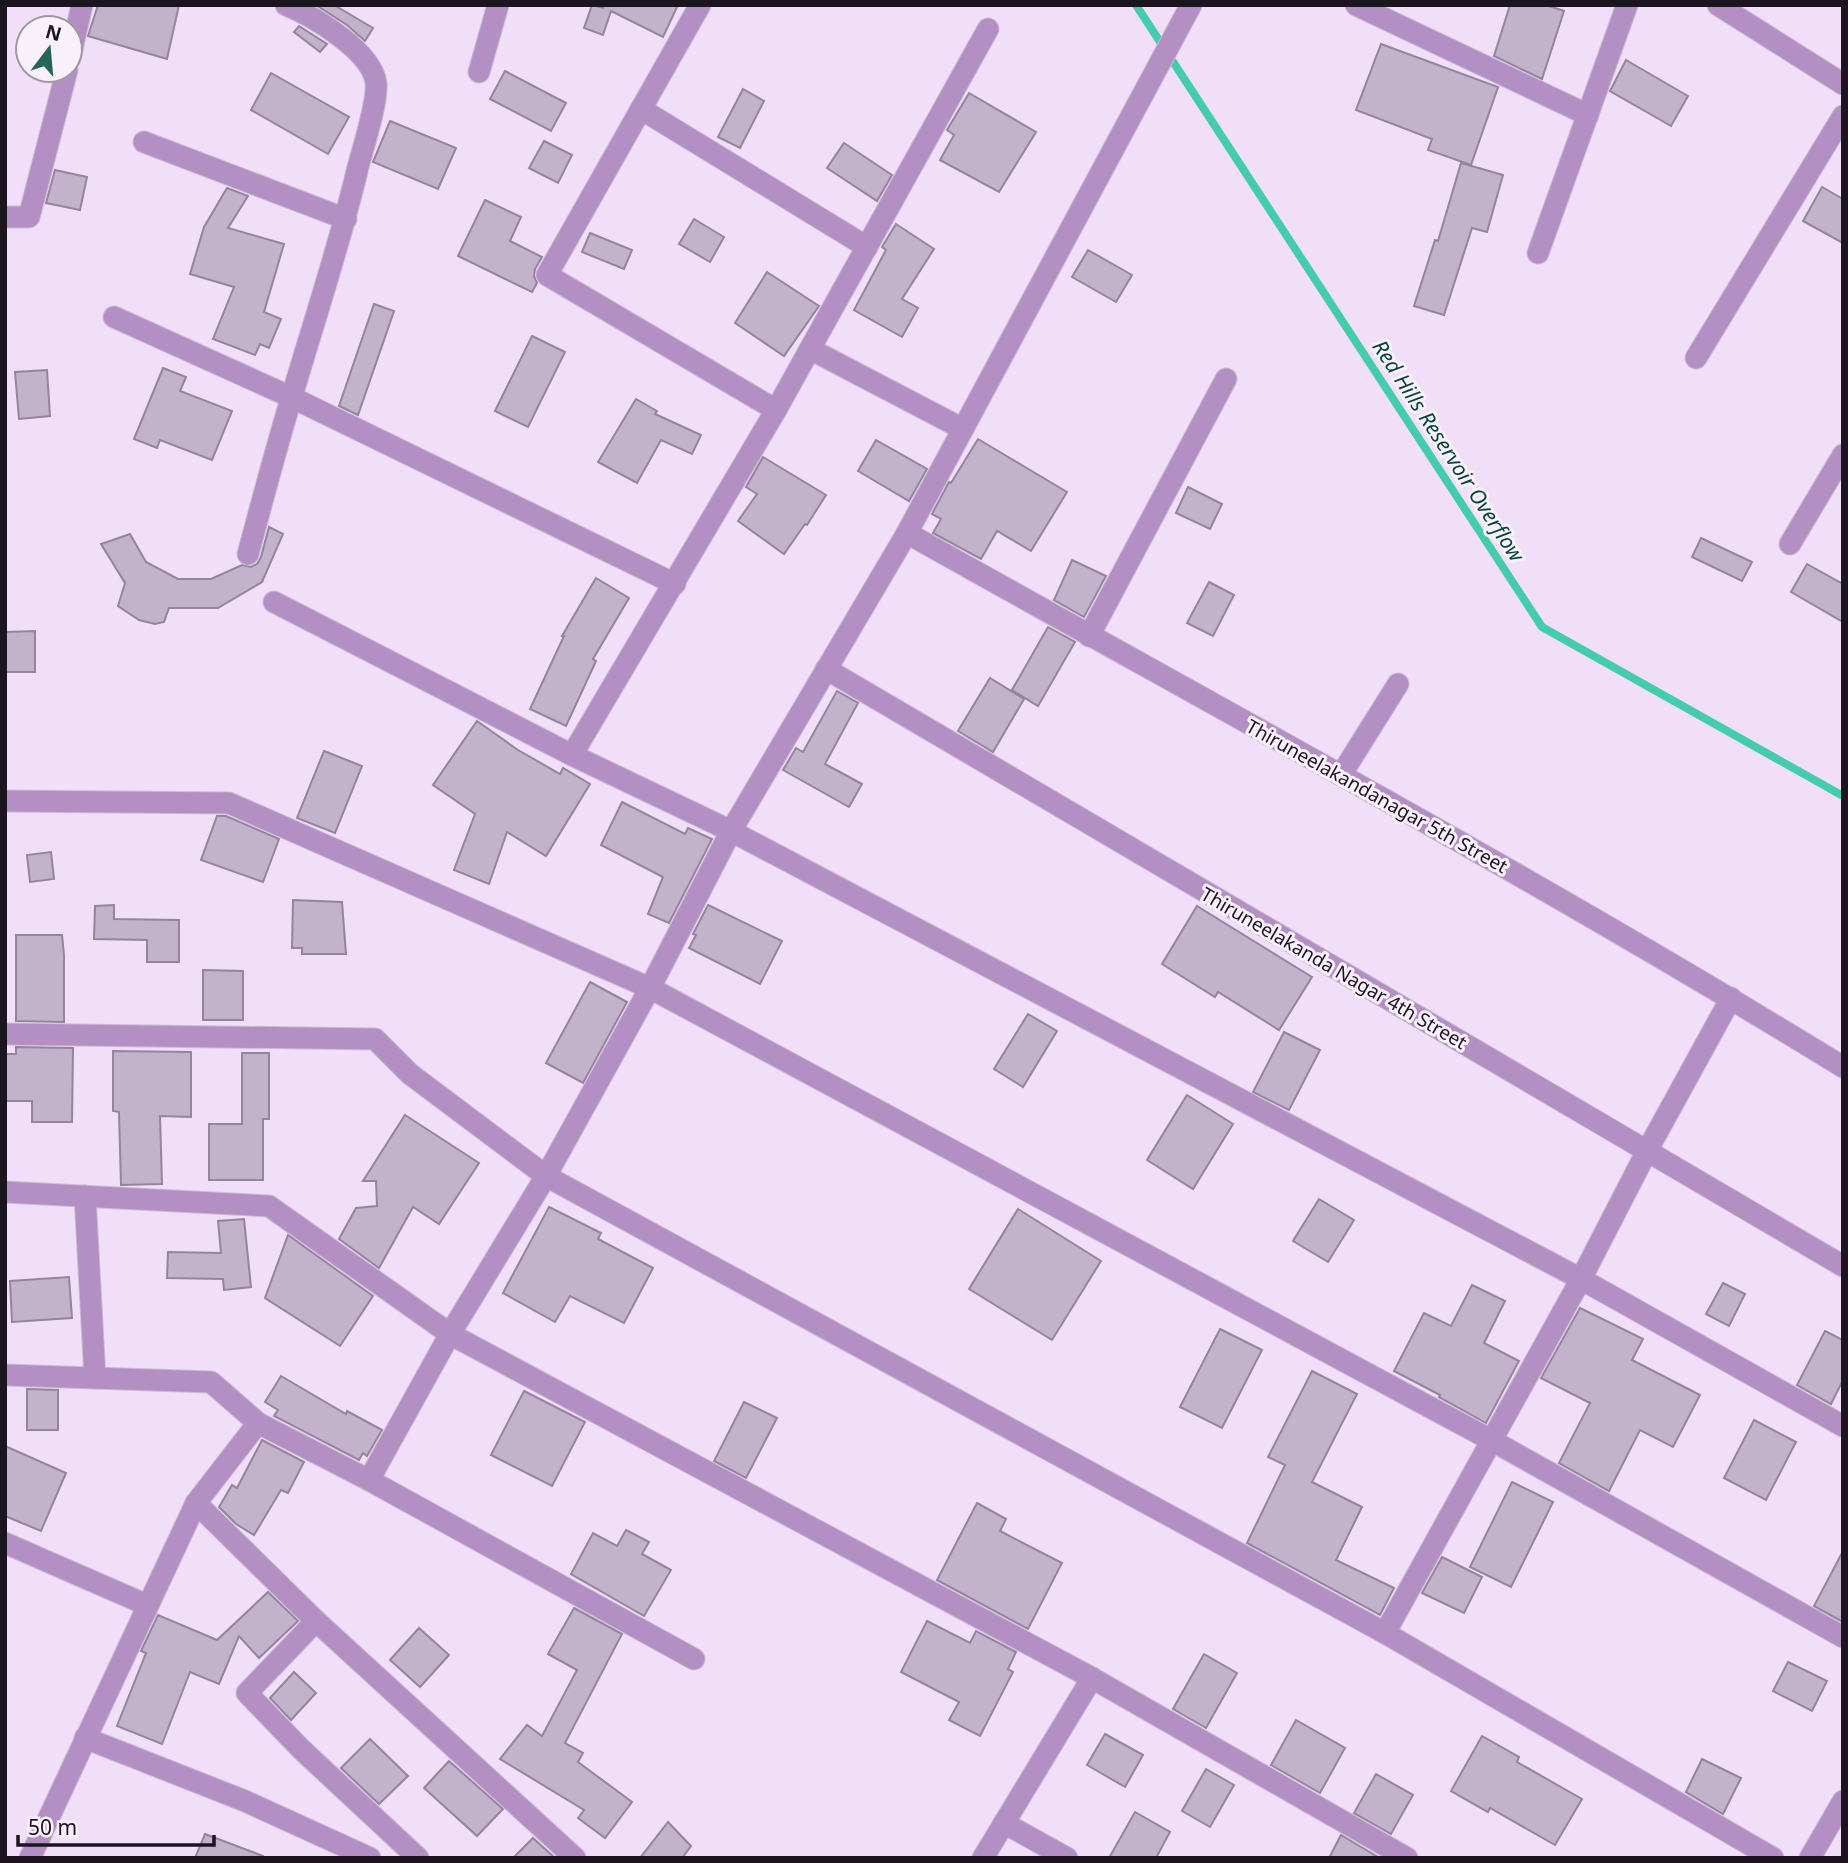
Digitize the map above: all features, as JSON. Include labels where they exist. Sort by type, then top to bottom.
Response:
[{"type":"street","points":[[248,554],[291,397],[346,219],[376,83],[370,68],[359,54],[318,20],[286,5]]},
{"type":"street","points":[[479,72],[498,5]]},
{"type":"street","points":[[700,5],[547,275],[776,410]]},
{"type":"street","points":[[369,1480],[450,1334],[546,1176],[650,988],[731,831],[907,533],[1191,5]]},
{"type":"street","points":[[1356,5],[1588,116]]},
{"type":"street","points":[[1538,253],[1627,5]]},
{"type":"street","points":[[1718,5],[1843,84]]},
{"type":"street","points":[[572,755],[776,410],[988,29]]},
{"type":"street","points":[[5,217],[29,217],[63,84]]},
{"type":"street","points":[[641,109],[867,247]]},
{"type":"street","points":[[1696,358],[1843,116]]},
{"type":"street","points":[[144,142],[346,219]]},
{"type":"street","points":[[114,317],[291,397],[675,583]]},
{"type":"street","points":[[810,349],[963,429]]},
{"type":"street","points":[[1089,636],[1226,379]]},
{"type":"street","points":[[1790,544],[1843,455]]},
{"type":"street","name":"Thiruneelakandanagar 5th Street","points":[[907,533],[1341,775],[1731,998],[1843,1067]]},
{"type":"street","points":[[274,601],[572,755],[731,831],[1581,1279],[1843,1426]]},
{"type":"street","name":"Thiruneelakanda Nagar 4th Street","points":[[826,669],[1843,1266]]},
{"type":"street","points":[[1341,775],[1398,684]]},
{"type":"street","points":[[5,801],[229,803],[650,988],[1491,1440],[1843,1637]]},
{"type":"street","points":[[1385,1633],[1581,1279],[1731,998]]},
{"type":"street","points":[[5,1034],[375,1039],[410,1074],[546,1176],[1385,1633],[1773,1858]]},
{"type":"street","points":[[5,1192],[269,1206],[450,1334],[1092,1678],[1407,1858]]},
{"type":"street","points":[[85,1196],[95,1378]]},
{"type":"street","points":[[5,1375],[211,1382],[258,1423],[369,1480],[694,1659]]},
{"type":"street","points":[[30,1858],[196,1503],[258,1423]]},
{"type":"street","points":[[196,1503],[316,1621],[575,1858]]},
{"type":"street","points":[[5,1543],[147,1605]]},
{"type":"street","points":[[316,1621],[247,1693],[301,1749],[418,1858]]},
{"type":"street","points":[[983,1858],[1092,1678]]},
{"type":"street","points":[[85,1738],[245,1801],[370,1858]]},
{"type":"street","points":[[1810,1858],[1843,1801]]},
{"type":"street","points":[[1004,1823],[1067,1858]]},
{"type":"building","points":[[98,5],[179,5],[167,59],[88,36]]},
{"type":"building","points":[[316,5],[334,5],[373,28],[365,41],[347,25]]},
{"type":"building","points":[[592,5],[604,8],[599,5],[678,5],[663,37],[611,11],[603,35],[584,28]]},
{"type":"building","points":[[1510,5],[1546,5],[1564,11],[1542,79],[1494,56]]},
{"type":"building","points":[[299,26],[327,44],[320,52],[294,32]]},
{"type":"building","points":[[1381,44],[1498,87],[1471,165],[1428,150],[1432,139],[1356,110]]},
{"type":"building","points":[[1626,60],[1688,96],[1671,126],[1610,91]]},
{"type":"building","points":[[505,71],[566,103],[551,131],[490,99]]},
{"type":"building","points":[[271,73],[349,117],[328,154],[251,110]]},
{"type":"building","points":[[743,89],[764,101],[740,148],[718,137]]},
{"type":"building","points":[[969,93],[1036,132],[999,192],[940,160],[954,135],[947,130]]},
{"type":"building","points":[[390,121],[456,148],[438,189],[373,162]]},
{"type":"building","points":[[544,141],[572,155],[558,183],[529,168]]},
{"type":"building","points":[[844,143],[892,175],[877,201],[827,168]]},
{"type":"building","points":[[1461,163],[1503,175],[1487,232],[1472,228],[1444,315],[1414,306],[1435,240],[1438,241]]},
{"type":"building","points":[[55,170],[87,177],[80,210],[46,203]]},
{"type":"building","points":[[1822,187],[1843,199],[1843,243],[1803,221]]},
{"type":"building","points":[[227,188],[248,196],[228,228],[284,244],[264,312],[281,319],[269,348],[260,344],[255,355],[213,339],[234,287],[190,274],[204,227]]},
{"type":"building","points":[[485,200],[521,217],[510,241],[542,257],[535,269],[537,283],[532,292],[458,256]]},
{"type":"building","points":[[694,219],[724,237],[710,262],[679,244]]},
{"type":"building","points":[[896,224],[934,249],[902,299],[918,308],[902,337],[854,310],[886,250],[882,247]]},
{"type":"building","points":[[590,233],[632,250],[624,269],[582,252]]},
{"type":"building","points":[[1088,250],[1132,275],[1116,302],[1072,277]]},
{"type":"building","points":[[767,272],[819,306],[784,356],[735,323]]},
{"type":"building","points":[[374,304],[394,311],[358,415],[339,406]]},
{"type":"building","points":[[532,336],[565,352],[528,427],[495,411]]},
{"type":"building","points":[[163,368],[186,377],[180,391],[232,411],[212,460],[160,440],[157,448],[134,439]]},
{"type":"building","points":[[47,370],[50,416],[19,419],[15,372]]},
{"type":"building","points":[[636,399],[657,411],[655,414],[701,435],[692,454],[661,440],[637,483],[598,462]]},
{"type":"building","points":[[978,439],[1067,492],[1031,551],[997,531],[981,559],[933,533],[941,519],[932,514],[949,482],[951,483]]},
{"type":"building","points":[[876,440],[927,469],[909,501],[858,471]]},
{"type":"building","points":[[763,457],[826,495],[784,554],[738,521],[757,494],[746,487]]},
{"type":"building","points":[[1188,487],[1222,504],[1210,529],[1176,513]]},
{"type":"building","points":[[269,527],[283,534],[262,582],[218,608],[169,608],[164,622],[155,624],[139,620],[118,606],[125,583],[101,544],[130,534],[146,562],[178,579],[211,579],[242,565],[251,567],[257,564]]},
{"type":"building","points":[[1701,538],[1752,562],[1742,581],[1692,557]]},
{"type":"building","points":[[1072,560],[1106,576],[1084,617],[1054,600]]},
{"type":"building","points":[[1807,564],[1843,584],[1843,622],[1791,592]]},
{"type":"building","points":[[596,578],[629,598],[593,659],[596,661],[566,726],[530,709],[562,636]]},
{"type":"building","points":[[1209,582],[1234,595],[1213,636],[1187,623]]},
{"type":"building","points":[[1048,627],[1075,642],[1038,706],[1012,690]]},
{"type":"building","points":[[35,631],[35,672],[5,672],[5,632]]},
{"type":"building","points":[[990,678],[1024,699],[993,752],[958,731]]},
{"type":"building","points":[[837,691],[858,703],[825,764],[862,784],[849,807],[783,770],[796,748],[803,752]]},
{"type":"building","points":[[477,721],[518,750],[560,774],[563,768],[590,784],[546,856],[507,832],[489,884],[454,870],[475,814],[433,785]]},
{"type":"building","points":[[324,751],[362,766],[335,833],[297,818]]},
{"type":"building","points":[[622,802],[685,834],[688,828],[712,839],[669,923],[648,914],[663,877],[601,845]]},
{"type":"building","points":[[217,816],[226,816],[279,839],[263,882],[201,860]]},
{"type":"building","points":[[51,852],[54,879],[30,882],[27,855]]},
{"type":"building","points":[[293,900],[342,902],[346,954],[302,954],[302,948],[292,948]]},
{"type":"building","points":[[114,905],[114,919],[179,920],[179,962],[147,962],[147,940],[94,939],[95,906]]},
{"type":"building","points":[[708,905],[782,941],[760,984],[689,948]]},
{"type":"building","points":[[1197,906],[1312,977],[1279,1030],[1218,992],[1215,997],[1162,964]]},
{"type":"building","points":[[16,935],[62,935],[64,1022],[16,1021]]},
{"type":"building","points":[[203,970],[243,971],[243,1020],[203,1020]]},
{"type":"building","points":[[590,982],[627,1002],[583,1083],[546,1063]]},
{"type":"building","points":[[1028,1014],[1057,1031],[1023,1087],[994,1069]]},
{"type":"building","points":[[1284,1032],[1320,1050],[1289,1110],[1253,1092]]},
{"type":"building","points":[[16,1047],[73,1048],[72,1122],[32,1122],[32,1101],[5,1101],[5,1054],[16,1054]]},
{"type":"building","points":[[113,1051],[191,1052],[191,1117],[160,1116],[162,1184],[121,1185],[119,1112],[113,1111]]},
{"type":"building","points":[[242,1053],[269,1053],[269,1119],[263,1119],[263,1180],[209,1180],[209,1124],[242,1124]]},
{"type":"building","points":[[1187,1095],[1233,1124],[1193,1189],[1147,1160]]},
{"type":"building","points":[[405,1115],[479,1163],[439,1224],[413,1207],[379,1268],[339,1239],[356,1208],[377,1206],[376,1181],[363,1181]]},
{"type":"building","points":[[1319,1199],[1354,1220],[1328,1262],[1293,1241]]},
{"type":"building","points":[[549,1207],[601,1233],[598,1239],[653,1268],[624,1323],[570,1296],[555,1322],[503,1293]]},
{"type":"building","points":[[1018,1209],[1101,1261],[1052,1340],[969,1289]]},
{"type":"building","points":[[244,1219],[251,1287],[224,1290],[223,1279],[167,1278],[168,1252],[221,1253],[218,1221]]},
{"type":"building","points":[[288,1235],[373,1296],[340,1346],[265,1298]]},
{"type":"building","points":[[69,1277],[72,1318],[12,1322],[10,1281]]},
{"type":"building","points":[[1723,1283],[1745,1294],[1729,1326],[1706,1314]]},
{"type":"building","points":[[1472,1285],[1505,1301],[1484,1343],[1519,1361],[1486,1423],[1394,1371],[1424,1313],[1451,1326]]},
{"type":"building","points":[[1580,1308],[1643,1339],[1632,1360],[1700,1395],[1673,1447],[1640,1430],[1609,1491],[1559,1463],[1590,1403],[1541,1378]]},
{"type":"building","points":[[1220,1329],[1262,1350],[1222,1428],[1180,1407]]},
{"type":"building","points":[[1825,1331],[1843,1340],[1843,1380],[1831,1404],[1797,1385]]},
{"type":"building","points":[[1312,1371],[1357,1394],[1312,1482],[1362,1507],[1336,1560],[1394,1588],[1380,1615],[1247,1543],[1285,1465],[1268,1457]]},
{"type":"building","points":[[281,1376],[346,1414],[347,1411],[382,1430],[367,1456],[363,1453],[359,1460],[274,1416],[278,1410],[265,1402]]},
{"type":"building","points":[[27,1389],[58,1390],[58,1430],[27,1430]]},
{"type":"building","points":[[524,1391],[585,1422],[552,1486],[491,1455]]},
{"type":"building","points":[[744,1402],[777,1418],[746,1478],[714,1461]]},
{"type":"building","points":[[1754,1420],[1796,1442],[1766,1500],[1724,1478]]},
{"type":"building","points":[[262,1440],[304,1462],[288,1493],[281,1490],[254,1535],[236,1524],[219,1507],[232,1485],[237,1488]]},
{"type":"building","points":[[5,1446],[66,1473],[41,1531],[5,1516]]},
{"type":"building","points":[[1512,1482],[1553,1502],[1511,1587],[1470,1567]]},
{"type":"building","points":[[977,1503],[1006,1519],[1000,1531],[1062,1563],[1028,1629],[937,1580]]},
{"type":"building","points":[[626,1530],[649,1542],[642,1554],[671,1570],[644,1616],[571,1574],[593,1533],[617,1546]]},
{"type":"building","points":[[1843,1551],[1843,1622],[1814,1606]]},
{"type":"building","points":[[1442,1557],[1482,1577],[1464,1613],[1422,1593]]},
{"type":"building","points":[[268,1592],[298,1621],[259,1658],[239,1636],[219,1684],[190,1672],[162,1744],[117,1726],[146,1653],[141,1651],[158,1615],[217,1640]]},
{"type":"building","points":[[574,1608],[622,1634],[565,1743],[583,1753],[578,1762],[632,1802],[605,1838],[578,1818],[584,1810],[500,1759],[527,1725],[542,1736],[577,1670],[548,1654]]},
{"type":"building","points":[[927,1621],[970,1643],[976,1631],[1016,1652],[1008,1669],[1013,1672],[980,1736],[949,1720],[959,1702],[901,1672]]},
{"type":"building","points":[[419,1628],[449,1655],[420,1687],[390,1660]]},
{"type":"building","points":[[1204,1654],[1237,1673],[1206,1728],[1173,1709]]},
{"type":"building","points":[[1788,1662],[1827,1681],[1812,1711],[1773,1691]]},
{"type":"building","points":[[294,1672],[316,1693],[291,1720],[270,1698]]},
{"type":"building","points":[[1296,1720],[1345,1748],[1320,1793],[1271,1765]]},
{"type":"building","points":[[1105,1734],[1143,1755],[1125,1787],[1087,1765]]},
{"type":"building","points":[[1482,1736],[1519,1757],[1517,1762],[1582,1799],[1555,1845],[1490,1808],[1488,1812],[1451,1791]]},
{"type":"building","points":[[370,1739],[408,1776],[379,1804],[341,1768]]},
{"type":"building","points":[[1702,1759],[1741,1778],[1723,1814],[1686,1792]]},
{"type":"building","points":[[449,1761],[503,1809],[477,1836],[424,1788]]},
{"type":"building","points":[[1206,1769],[1234,1785],[1210,1827],[1182,1811]]},
{"type":"building","points":[[1376,1774],[1413,1795],[1391,1834],[1354,1813]]},
{"type":"building","points":[[1135,1812],[1170,1832],[1156,1858],[1109,1858]]},
{"type":"building","points":[[668,1822],[691,1846],[682,1858],[640,1858]]},
{"type":"building","points":[[205,1834],[263,1856],[263,1858],[195,1858]]},
{"type":"building","points":[[1341,1835],[1378,1857],[1378,1858],[1329,1858]]},
{"type":"building","points":[[533,1838],[555,1858],[513,1858]]},
{"type":"waterway","name":"Red Hills Reservoir Overflow","points":[[1136,5],[1542,627],[1843,796]]}]
